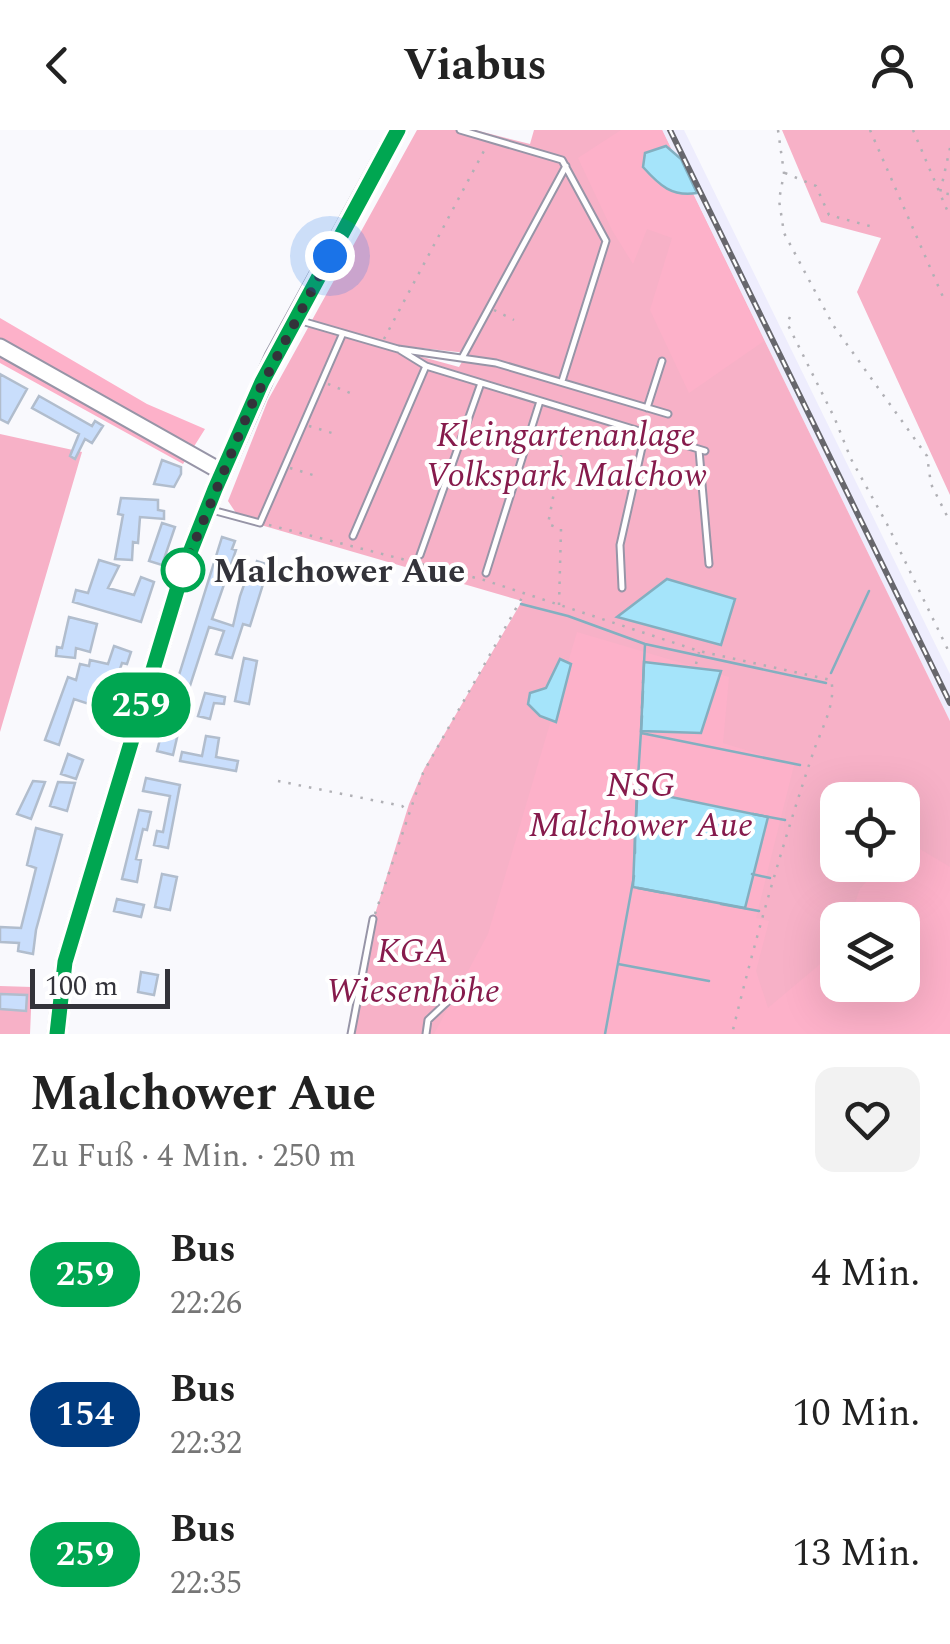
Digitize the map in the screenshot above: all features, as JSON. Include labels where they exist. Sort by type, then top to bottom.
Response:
[{"type":"main road","points":[[57,1034],[65,962],[172,603],[251,406],[398,130]]},
{"type":"main road","points":[[0,347],[222,472]]},
{"type":"lane","points":[[460,130],[562,160],[606,241],[562,382]]},
{"type":"lane","points":[[463,356],[566,166]]},
{"type":"lane","points":[[295,318],[398,349],[463,356],[668,414]]},
{"type":"lane","points":[[208,508],[260,523],[343,333]]},
{"type":"lane","points":[[398,349],[426,366],[702,450],[699,478],[708,564]]},
{"type":"lane","points":[[647,408],[662,362]]},
{"type":"lane","points":[[352,536],[426,366]]},
{"type":"lane","points":[[420,555],[482,382]]},
{"type":"lane","points":[[486,573],[540,401]]},
{"type":"lane","points":[[622,588],[620,545],[645,434]]},
{"type":"lane","points":[[351,1034],[373,920]]},
{"type":"lane","points":[[426,1034],[428,1020],[462,988]]},
{"type":"path","points":[[778,130],[784,173],[780,200],[784,233],[833,326],[927,456],[931,484],[950,522]]},
{"type":"path","points":[[870,130],[943,297]]},
{"type":"path","points":[[913,130],[950,217]]},
{"type":"path","points":[[383,344],[492,137]]},
{"type":"path","points":[[940,193],[950,148]]},
{"type":"path","points":[[784,173],[816,186],[829,215],[877,228]]},
{"type":"path","points":[[940,193],[950,194]]},
{"type":"path","points":[[488,307],[514,320]]},
{"type":"path","points":[[790,318],[788,323],[836,419],[850,460],[887,524],[950,654]]},
{"type":"path","points":[[322,382],[350,392]]},
{"type":"path","points":[[560,607],[561,528],[548,524],[570,410]]},
{"type":"path","points":[[303,424],[332,433]]},
{"type":"path","points":[[284,466],[314,475]]},
{"type":"path","points":[[260,523],[484,580],[699,651],[832,680],[832,699],[774,876],[732,1034]]},
{"type":"path","points":[[373,920],[423,773],[524,595]]},
{"type":"path","points":[[696,664],[699,651]]},
{"type":"path","points":[[278,781],[402,806],[410,811]]},
{"type":"shaded area","points":[[662,130],[684,130],[950,674],[950,721]]},
{"type":"green space","points":[[417,130],[475,130],[530,144],[534,130],[662,130],[950,721],[950,1034],[355,1034],[375,914],[409,804],[424,769],[522,601],[240,519],[228,501],[268,400],[309,326],[459,367],[467,353],[401,346],[311,322]]},
{"type":"green space","points":[[621,130],[662,130],[764,341],[689,393],[650,310],[672,238],[647,229],[633,264],[578,158]]},
{"type":"green space","points":[[782,130],[950,130],[950,495],[857,292],[881,238],[821,222]]},
{"type":"green space","points":[[0,318],[147,404],[205,429],[183,464],[0,363]]},
{"type":"green space","points":[[0,434],[82,452],[0,732]]},
{"type":"green space","name":"NSG Malchower Aue","points":[[577,632],[729,677],[723,743],[794,765],[756,918],[769,921],[756,971],[768,1008],[820,964],[820,1002],[920,1002],[920,902],[855,902],[866,882],[920,882],[920,849],[950,867],[950,1034],[434,1034],[488,934]]},
{"type":"green space","points":[[0,986],[32,987],[30,1034],[0,1034]]},
{"type":"water","points":[[666,146],[681,159],[697,193],[667,189],[643,167],[645,153]]},
{"type":"water","points":[[667,579],[735,599],[721,645],[617,617]]},
{"type":"water","points":[[560,659],[571,664],[556,722],[540,716],[528,704],[530,693],[546,688]]},
{"type":"water","points":[[644,662],[721,671],[701,733],[641,731]]},
{"type":"water","points":[[637,790],[768,817],[745,908],[633,887]]},
{"type":"building","points":[[0,374],[27,389],[8,423],[0,419]]},
{"type":"building","points":[[39,396],[92,426],[95,421],[103,426],[92,443],[85,439],[75,459],[70,456],[79,434],[32,408]]},
{"type":"building","points":[[162,460],[181,467],[174,487],[154,484]]},
{"type":"building","points":[[121,498],[158,500],[158,510],[164,511],[164,519],[140,517],[132,560],[115,559],[123,515],[118,514]]},
{"type":"building","points":[[162,523],[175,527],[162,565],[149,561]]},
{"type":"building","points":[[222,537],[235,541],[232,549],[236,550],[212,619],[233,626],[245,582],[251,584],[257,561],[269,565],[250,626],[243,624],[232,658],[216,654],[224,631],[209,627],[188,692],[175,688]]},
{"type":"building","points":[[99,560],[119,566],[108,588],[134,595],[141,577],[154,582],[141,622],[73,602],[76,590],[88,593]]},
{"type":"building","points":[[69,617],[97,624],[90,652],[76,648],[75,658],[56,656],[57,647],[62,648]]},
{"type":"building","points":[[114,646],[131,652],[127,664],[122,663],[115,696],[103,692],[98,707],[74,699],[59,745],[45,740],[68,677],[76,680],[80,664],[89,666],[90,660],[108,664]]},
{"type":"building","points":[[244,658],[257,661],[249,704],[235,701]]},
{"type":"building","points":[[205,693],[225,697],[224,704],[214,703],[210,719],[198,716]]},
{"type":"building","points":[[165,703],[178,706],[173,728],[179,729],[173,755],[157,751]]},
{"type":"building","points":[[206,736],[219,738],[216,757],[238,761],[236,771],[180,761],[182,752],[202,756]]},
{"type":"building","points":[[68,754],[83,760],[76,779],[61,774]]},
{"type":"building","points":[[146,778],[180,785],[168,848],[154,845],[157,831],[163,832],[170,796],[143,791]]},
{"type":"building","points":[[33,781],[45,782],[31,819],[17,814]]},
{"type":"building","points":[[58,782],[75,783],[67,811],[50,806]]},
{"type":"building","points":[[139,810],[151,812],[136,859],[141,860],[137,882],[122,879]]},
{"type":"building","points":[[36,828],[62,835],[33,954],[18,951],[19,943],[0,942],[0,927],[21,928],[36,868],[27,865]]},
{"type":"building","points":[[162,874],[177,877],[170,910],[155,907]]},
{"type":"building","points":[[117,899],[144,905],[141,917],[114,911]]},
{"type":"building","points":[[141,972],[158,975],[154,995],[138,992]]},
{"type":"building","points":[[0,994],[27,995],[26,1011],[0,1009]]},
{"type":"waterway","points":[[831,673],[869,591]]},
{"type":"waterway","points":[[521,604],[568,616],[645,644],[826,683]]},
{"type":"waterway","points":[[643,683],[645,644]]},
{"type":"waterway","points":[[642,708],[643,691]]},
{"type":"waterway","points":[[637,793],[642,716]]},
{"type":"waterway","points":[[641,733],[800,765]]},
{"type":"waterway","points":[[636,818],[637,801]]},
{"type":"waterway","points":[[753,814],[785,820]]},
{"type":"waterway","points":[[635,836],[635,853]]},
{"type":"waterway","points":[[752,874],[770,878]]},
{"type":"waterway","points":[[605,1034],[634,876]]},
{"type":"waterway","points":[[638,888],[664,893]]},
{"type":"waterway","points":[[677,895],[709,901]]},
{"type":"waterway","points":[[721,904],[759,911]]},
{"type":"waterway","points":[[618,964],[709,981]]},
{"type":"railway","points":[[670,130],[950,703]]},
{"type":"bus line","name":"259","points":[[57,1034],[65,962],[183,570],[262,382],[398,130]]},
{"type":"place","name":"Malchower Aue","points":[[183,570]]},
{"type":"route","points":[[183,570],[251,406],[330,256]]},
{"type":"park label","name":"Kleingartenanlage Volkspark Malchow","points":[[566,454]]},
{"type":"park label","name":"KGA Wiesenhöhe","points":[[413,970]]}]
